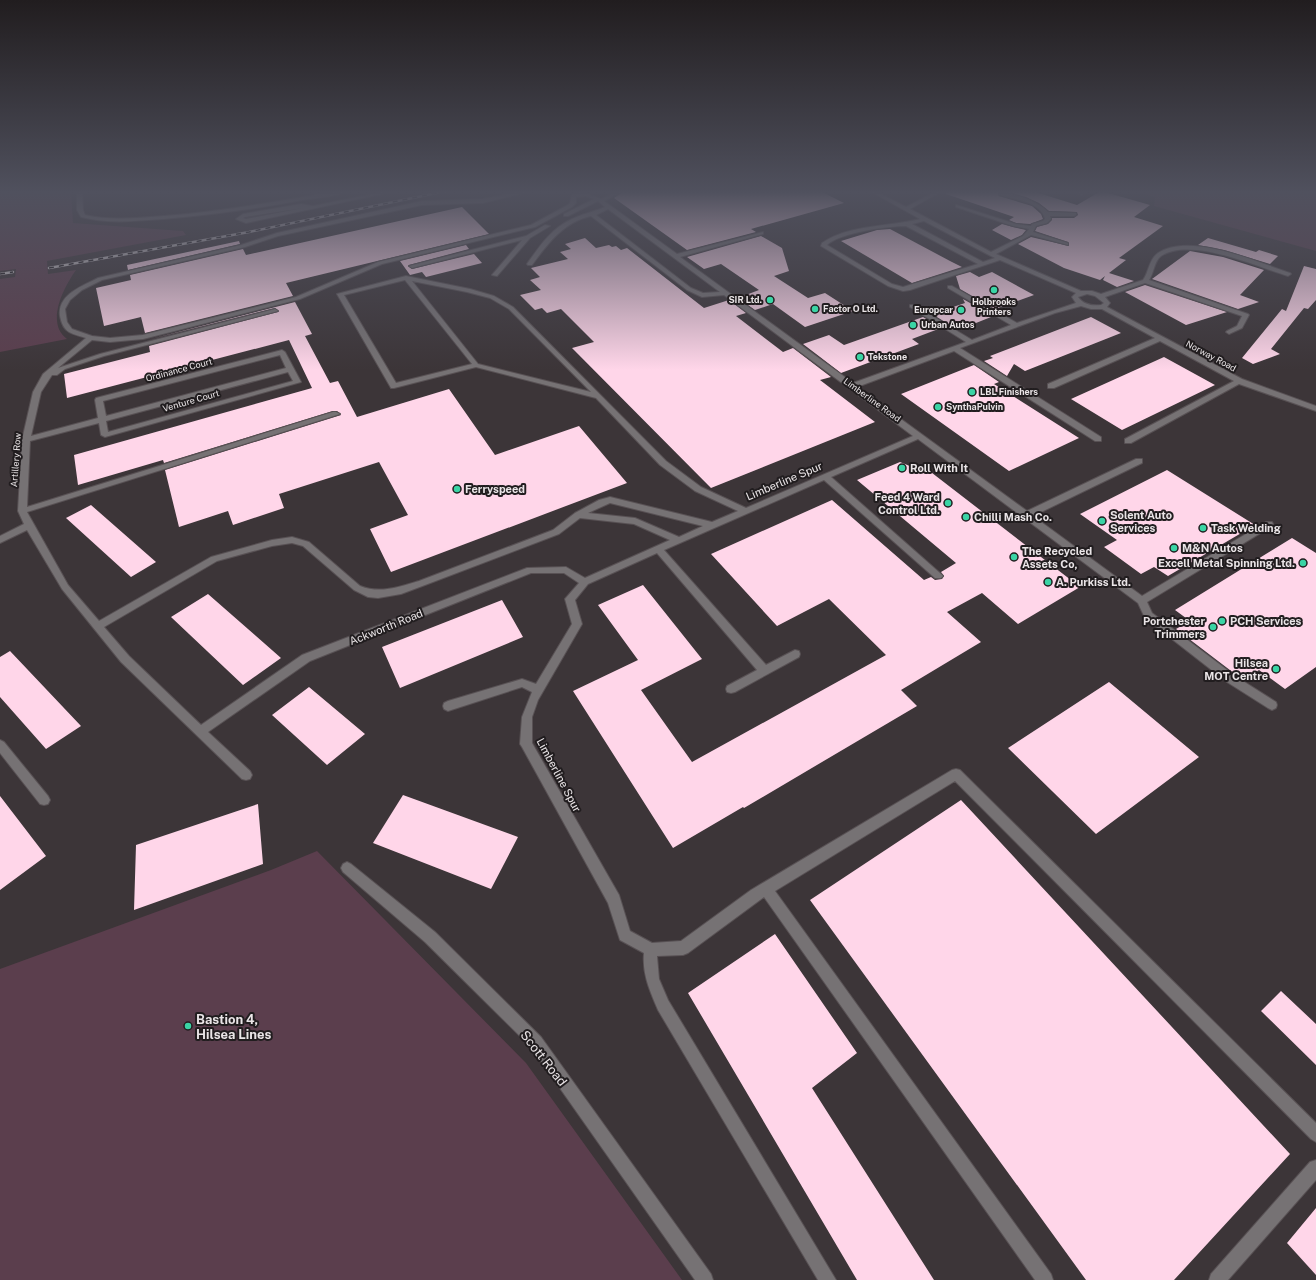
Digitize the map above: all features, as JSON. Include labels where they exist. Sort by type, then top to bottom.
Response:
[{"type":"street","points":[[223,251],[100,279],[80,289],[67,299],[62,309],[64,322],[70,330],[91,338],[110,340],[143,337],[298,298],[380,263],[431,251]]},
{"type":"street","points":[[412,266],[473,251]]},
{"type":"street","points":[[495,275],[516,251]]},
{"type":"street","points":[[530,264],[539,251]]},
{"type":"street","points":[[639,251],[694,293],[709,296],[726,293]]},
{"type":"street","name":"Limberline Road","points":[[669,251],[1142,601]]},
{"type":"street","points":[[676,256],[695,251]]},
{"type":"street","points":[[832,251],[890,285],[903,289],[1000,258]]},
{"type":"street","points":[[958,251],[983,264]]},
{"type":"street","points":[[986,251],[1080,293],[1090,293],[1101,296],[1107,301],[1107,304],[1103,307]]},
{"type":"street","points":[[992,254],[998,251]]},
{"type":"street","points":[[1101,296],[1145,281],[1149,277],[1157,256],[1165,251]]},
{"type":"street","points":[[1212,251],[1288,274]]},
{"type":"street","points":[[406,278],[476,365]]},
{"type":"street","points":[[599,396],[476,365],[394,386],[340,294],[406,278],[468,290],[492,297],[511,308],[599,396],[663,463],[698,489],[745,511]]},
{"type":"street","points":[[1145,281],[1246,316],[1240,327],[1229,332]]},
{"type":"street","points":[[950,287],[1016,326]]},
{"type":"street","points":[[852,386],[971,342],[1081,304],[1075,297],[1080,293]]},
{"type":"street","name":"Norway Road","points":[[1081,304],[1093,307],[1103,307],[1239,381],[1316,409]]},
{"type":"street","points":[[912,306],[971,342]]},
{"type":"street","points":[[46,376],[102,355],[275,311]]},
{"type":"street","name":"Artillery Row","points":[[28,524],[22,512],[26,440],[37,392],[46,376],[57,365],[91,338]]},
{"type":"street","points":[[1052,386],[1160,338]]},
{"type":"street","points":[[955,348],[1098,439]]},
{"type":"street","name":"Ordinance Court","points":[[102,419],[99,400],[282,352],[291,369]]},
{"type":"street","points":[[26,440],[291,369]]},
{"type":"street","name":"Venture Court","points":[[102,419],[105,435],[297,382],[291,369]]},
{"type":"street","points":[[1128,441],[1239,381]]},
{"type":"street","points":[[22,512],[144,472],[336,414]]},
{"type":"street","name":"Limberline Spur","points":[[651,950],[625,935],[614,900],[526,744],[527,717],[533,699],[577,624],[570,599],[585,582],[711,525],[919,436]]},
{"type":"street","points":[[1027,515],[1139,461]]},
{"type":"street","points":[[825,476],[938,576]]},
{"type":"street","points":[[98,626],[214,559],[272,543],[292,540],[306,544],[356,588],[368,593],[378,594],[401,590],[422,583],[556,532],[578,515],[602,502],[610,500],[711,525]]},
{"type":"street","points":[[578,515],[635,521],[678,540]]},
{"type":"street","points":[[0,540],[28,524],[65,587],[125,659],[246,775]]},
{"type":"street","points":[[1269,524],[1142,601],[1148,616],[1232,679],[1272,705]]},
{"type":"street","points":[[658,549],[765,671]]},
{"type":"street","name":"Ackworth Road","points":[[201,731],[306,658],[530,570],[566,570],[585,582]]},
{"type":"street","points":[[731,690],[795,654]]},
{"type":"street","points":[[448,706],[522,683],[539,690]]},
{"type":"street","points":[[0,745],[44,800]]},
{"type":"street","points":[[828,1280],[663,1005],[650,975],[649,963],[651,950],[683,948],[766,889],[956,774],[1316,1134]]},
{"type":"street","name":"Scott Road","points":[[347,868],[430,938],[536,1042],[705,1280]]},
{"type":"street","points":[[766,889],[1045,1280]]},
{"type":"street","points":[[1217,1280],[1316,1168]]},
{"type":"shaded area","points":[[0,251],[102,251],[47,261],[48,274],[76,270],[62,295],[57,315],[57,324],[67,339],[0,352],[0,279],[15,277],[16,269],[0,271]]},
{"type":"shaded area","points":[[317,851],[526,1063],[682,1280],[0,1280],[0,969],[271,870]]},
{"type":"building","points":[[194,251],[211,251],[128,270],[127,265]]},
{"type":"building","points":[[235,251],[244,251],[246,255],[265,251],[420,251],[286,283],[293,296],[145,333],[141,317],[104,326],[96,288],[131,280],[130,275]]},
{"type":"building","points":[[442,251],[462,251],[408,266],[412,269],[474,254],[482,263],[426,277],[422,272],[410,275],[400,261]]},
{"type":"building","points":[[631,251],[704,308],[729,300],[746,313],[736,316],[783,352],[793,348],[831,377],[820,380],[875,422],[711,488],[572,348],[594,342],[561,309],[547,313],[542,308],[535,310],[520,295],[541,290],[530,280],[540,277],[531,268],[568,259],[560,252]]},
{"type":"building","points":[[709,251],[783,251],[789,271],[774,276],[808,298],[825,293],[853,311],[805,327],[773,304],[755,310],[738,298],[759,290],[721,264],[704,269],[687,257]]},
{"type":"building","points":[[857,251],[931,251],[962,267],[912,283]]},
{"type":"building","points":[[1031,251],[1129,251],[1119,258],[1126,260],[1109,273],[1134,281],[1117,287],[1103,280],[1105,276],[1100,280],[1064,268]]},
{"type":"building","points":[[1190,251],[1223,257],[1264,270],[1240,295],[1259,302],[1238,309],[1152,279]]},
{"type":"building","points":[[1226,251],[1256,252],[1261,251],[1278,256],[1270,264]]},
{"type":"building","points":[[1304,266],[1316,269],[1316,300],[1308,309],[1304,308],[1271,349],[1280,354],[1253,364],[1242,358],[1282,309],[1286,311]]},
{"type":"building","name":"Holbrooks Printers","points":[[970,272],[979,277],[992,272],[1034,295],[995,309],[960,289],[956,276]]},
{"type":"building","points":[[1145,285],[1227,312],[1186,325],[1125,292]]},
{"type":"building","points":[[963,299],[986,312],[984,313],[991,317],[971,325],[963,320],[950,325],[932,314],[965,303]]},
{"type":"building","points":[[295,302],[312,334],[305,336],[330,383],[338,381],[357,417],[449,389],[495,455],[579,426],[627,483],[391,572],[370,529],[408,515],[379,462],[279,494],[284,508],[233,525],[228,511],[179,527],[165,470],[341,415],[337,411],[164,463],[163,460],[78,485],[74,455],[312,388],[289,340],[67,398],[64,374],[150,352],[149,346],[279,311],[275,308],[147,340]]},
{"type":"building","name":"Tekstone","points":[[923,317],[941,328],[912,339],[919,344],[841,373],[803,344],[829,335],[844,345]]},
{"type":"building","points":[[1091,317],[1121,333],[1025,371],[1014,364],[1007,376],[984,361],[993,358],[990,356]]},
{"type":"building","points":[[1164,357],[1215,385],[1122,430],[1071,399]]},
{"type":"building","points":[[974,365],[999,382],[994,384],[1079,438],[1009,471],[901,394]]},
{"type":"building","points":[[900,462],[917,469],[923,466],[1080,587],[1018,624],[982,593],[947,612],[981,642],[901,690],[917,706],[673,848],[573,691],[638,660],[598,605],[643,585],[702,659],[641,690],[692,762],[886,655],[829,599],[777,626],[711,554],[832,500],[924,580],[931,577],[935,580],[942,579],[944,576],[941,572],[956,563],[857,480]]},
{"type":"building","points":[[1167,470],[1255,525],[1168,576],[1154,567],[1141,574],[1104,547],[1117,540],[1080,514]]},
{"type":"building","points":[[91,505],[156,562],[131,577],[66,518]]},
{"type":"building","points":[[1292,538],[1316,553],[1316,667],[1285,689],[1259,670],[1244,680],[1239,677],[1176,629],[1190,621],[1175,610]]},
{"type":"building","points":[[208,594],[281,658],[243,685],[171,617]]},
{"type":"building","points":[[502,600],[523,637],[400,688],[382,647]]},
{"type":"building","points":[[10,651],[81,726],[46,749],[0,697],[0,657]]},
{"type":"building","points":[[1109,682],[1199,757],[1096,834],[1008,748]]},
{"type":"building","points":[[309,687],[365,734],[327,765],[272,715]]},
{"type":"building","points":[[403,795],[518,837],[491,889],[373,843]]},
{"type":"building","points":[[0,796],[46,856],[0,890]]},
{"type":"building","points":[[961,800],[1290,1154],[1174,1280],[1086,1280],[810,900]]},
{"type":"building","points":[[258,804],[263,864],[134,910],[136,845]]},
{"type":"building","points":[[775,934],[857,1053],[812,1088],[934,1280],[857,1280],[688,993]]},
{"type":"building","points":[[1281,991],[1316,1024],[1316,1065],[1261,1011]]},
{"type":"building","points":[[1316,1208],[1316,1275],[1287,1243]]},
{"type":"railway","points":[[49,268],[145,251]]},
{"type":"railway","points":[[0,274],[13,272]]},
{"type":"place","name":"Holbrooks Printers","points":[[994,290]]},
{"type":"place","name":"SIR Ltd.","points":[[770,300]]},
{"type":"place","name":"Factor O Ltd.","points":[[815,309]]},
{"type":"place","name":"Europcar","points":[[961,310]]},
{"type":"place","name":"Urban Autos","points":[[913,325]]},
{"type":"place","name":"Tekstone","points":[[860,357]]},
{"type":"place","name":"LBL Finishers","points":[[972,392]]},
{"type":"place","name":"SynthaPulvin","points":[[938,407]]},
{"type":"place","name":"Roll With It","points":[[902,468]]},
{"type":"place","name":"Ferryspeed","points":[[457,489]]},
{"type":"place","name":"Feed 4 Ward Control Ltd.","points":[[948,503]]},
{"type":"place","name":"Chilli Mash Co.","points":[[966,517]]},
{"type":"place","name":"Solent Auto Services","points":[[1102,521]]},
{"type":"place","name":"Task Welding","points":[[1203,528]]},
{"type":"place","name":"M&N Autos","points":[[1174,548]]},
{"type":"place","name":"The Recycled Assets Co,","points":[[1014,557]]},
{"type":"place","name":"Excell Metal Spinning Ltd.","points":[[1303,563]]},
{"type":"place","name":"A. Purkiss Ltd.","points":[[1048,582]]},
{"type":"place","name":"PCH Services","points":[[1222,621]]},
{"type":"place","name":"Portchester Trimmers","points":[[1213,627]]},
{"type":"place","name":"Hilsea MOT Centre","points":[[1276,669]]},
{"type":"place","name":"Bastion 4, Hilsea Lines","points":[[188,1026]]}]
